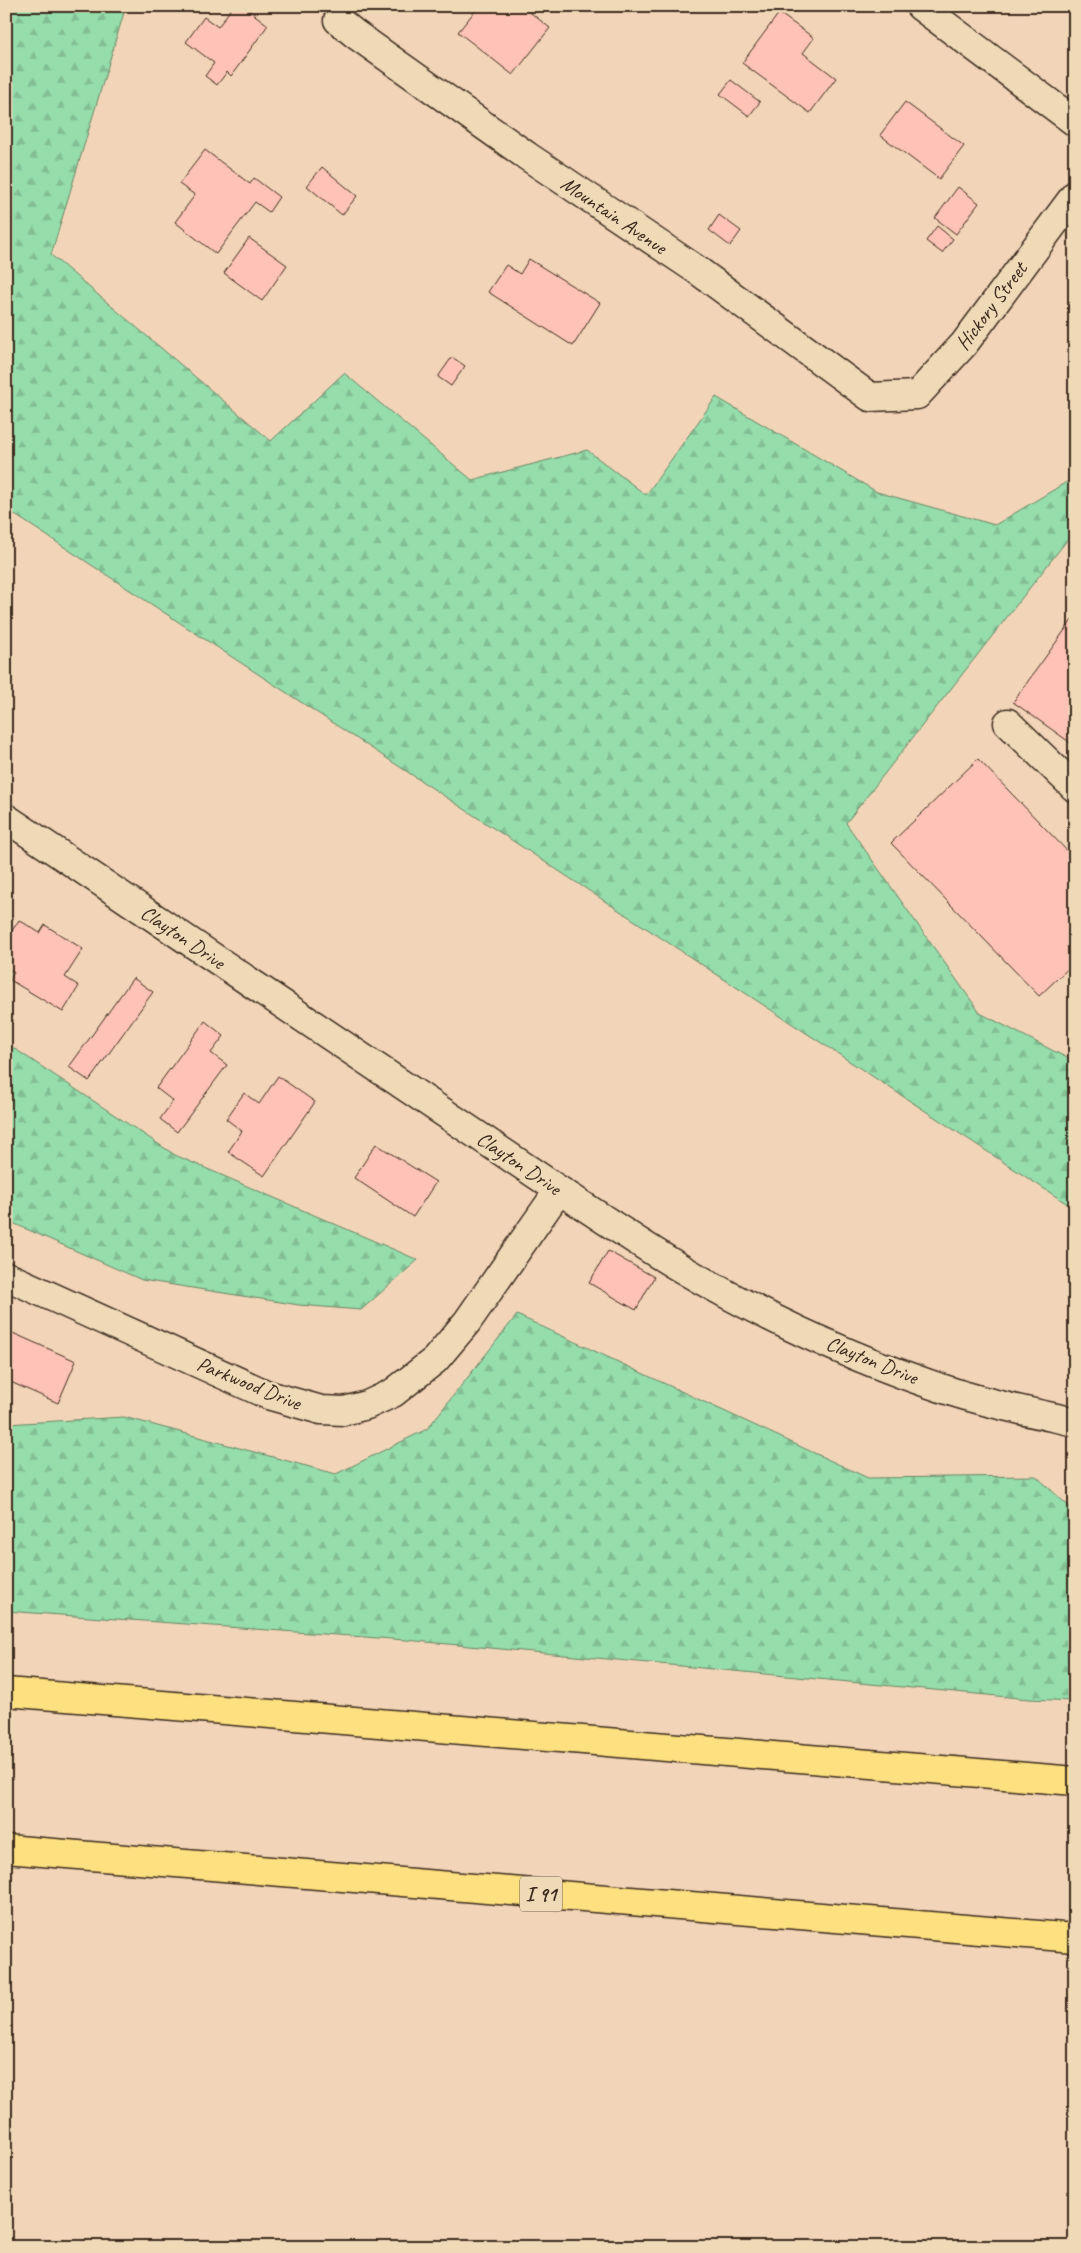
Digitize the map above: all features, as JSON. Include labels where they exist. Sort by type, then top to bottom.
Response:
[{"type":"highway","points":[[6,1692],[1075,1781]]},
{"type":"highway","name":"I 91","points":[[6,1849],[1075,1938]]},
{"type":"street","points":[[920,6],[1075,122]]},
{"type":"street","name":"Mountain Avenue","points":[[338,20],[354,34],[527,156],[697,270],[870,397],[894,396]]},
{"type":"street","name":"Hickory Street","points":[[894,396],[917,395],[964,344],[1075,196]]},
{"type":"street","points":[[1008,723],[1075,788]]},
{"type":"street","name":"Clayton Drive","points":[[6,818],[559,1190],[678,1266],[759,1310],[816,1338],[902,1374],[954,1392],[1075,1422]]},
{"type":"street","name":"Parkwood Drive","points":[[6,1276],[268,1395],[321,1410],[344,1410],[367,1405],[393,1393],[435,1360],[468,1322],[559,1190]]},
{"type":"green space","points":[[6,6],[126,6],[51,255],[271,441],[344,373],[472,480],[587,450],[646,495],[716,397],[877,492],[995,525],[1075,477],[1075,530],[846,823],[980,1013],[1075,1062],[1075,1209],[6,509]]},
{"type":"green space","points":[[6,1043],[175,1155],[418,1260],[361,1310],[299,1305],[142,1280],[6,1220]]},
{"type":"green space","points":[[517,1315],[868,1478],[1036,1476],[1075,1512],[1075,1701],[1029,1699],[406,1640],[6,1611],[6,1424],[124,1417],[336,1474],[427,1429]]},
{"type":"building","points":[[233,6],[243,6],[268,25],[231,76],[227,72],[217,85],[205,76],[214,63],[186,42],[204,17],[218,27]]},
{"type":"building","points":[[479,6],[522,6],[550,28],[513,75],[458,32]]},
{"type":"building","points":[[779,13],[814,38],[803,53],[836,78],[810,113],[742,63]]},
{"type":"building","points":[[731,80],[760,102],[749,116],[720,94]]},
{"type":"building","points":[[905,102],[964,146],[939,179],[880,135]]},
{"type":"building","points":[[205,150],[250,184],[254,178],[279,197],[269,212],[255,202],[216,254],[175,222],[195,195],[179,184]]},
{"type":"building","points":[[322,167],[357,196],[342,215],[307,186]]},
{"type":"building","points":[[958,187],[979,203],[956,234],[935,218]]},
{"type":"building","points":[[719,215],[741,231],[730,246],[709,230]]},
{"type":"building","points":[[937,226],[953,239],[942,253],[926,241]]},
{"type":"building","points":[[249,238],[287,265],[262,301],[224,273]]},
{"type":"building","points":[[529,259],[600,303],[573,346],[488,292],[506,265],[520,274]]},
{"type":"building","points":[[452,357],[465,366],[451,386],[438,377]]},
{"type":"building","points":[[1075,616],[1075,746],[1013,702]]},
{"type":"building","points":[[978,759],[1075,859],[1075,962],[1039,996],[891,843]]},
{"type":"building","points":[[19,920],[40,933],[45,925],[83,949],[65,977],[79,986],[63,1012],[10,980],[14,972],[6,967],[6,940]]},
{"type":"building","points":[[133,978],[153,992],[89,1081],[69,1067]]},
{"type":"building","points":[[205,1021],[224,1036],[211,1053],[227,1065],[177,1132],[160,1119],[173,1101],[156,1088]]},
{"type":"building","points":[[278,1076],[315,1102],[264,1176],[228,1152],[242,1131],[226,1119],[244,1093],[259,1104]]},
{"type":"building","points":[[376,1144],[436,1182],[413,1217],[354,1178]]},
{"type":"building","points":[[608,1251],[654,1277],[636,1310],[589,1283]]},
{"type":"building","points":[[6,1330],[76,1361],[58,1403],[6,1380]]}]
